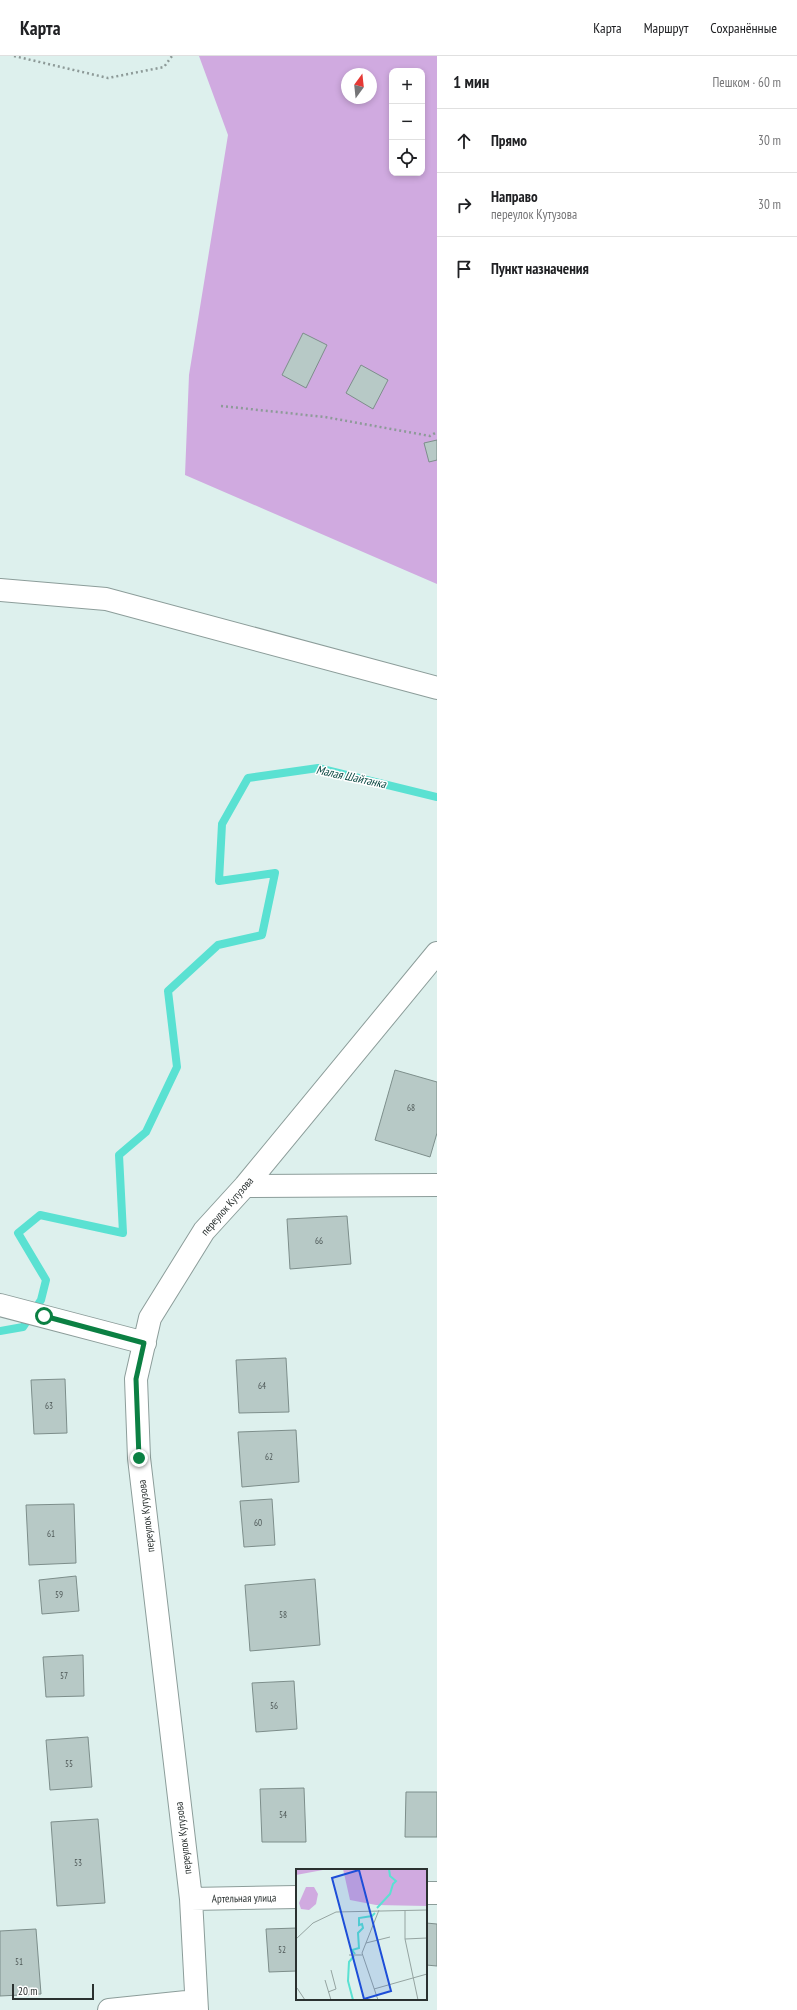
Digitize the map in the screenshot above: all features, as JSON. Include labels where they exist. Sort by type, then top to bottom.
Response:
[{"type":"street","points":[[0,590],[106,599],[437,688]]},
{"type":"street","name":"переулок Кутузова","points":[[196,2006],[190,1899],[139,1458],[136,1379],[144,1343],[150,1318],[204,1232],[246,1186],[437,954]]},
{"type":"street","points":[[246,1186],[437,1185]]},
{"type":"street","points":[[9,1307],[144,1343]]},
{"type":"street","name":"Артельная улица","points":[[190,1899],[296,1896]]},
{"type":"street","points":[[109,2010],[196,2006]]},
{"type":"path","points":[[14,56],[108,78],[164,68],[172,56]]},
{"type":"path","points":[[221,406],[325,417],[430,436],[437,432]]},
{"type":"shaded area","points":[[199,56],[437,56],[437,584],[185,475],[189,375],[228,135]]},
{"type":"building","points":[[303,333],[327,345],[306,388],[282,375]]},
{"type":"building","points":[[361,365],[388,380],[373,409],[346,393]]},
{"type":"building","points":[[437,440],[437,460],[429,462],[424,443]]},
{"type":"building","points":[[395,1070],[437,1082],[437,1133],[430,1157],[375,1140]]},
{"type":"building","points":[[347,1216],[351,1264],[290,1269],[287,1219]]},
{"type":"building","points":[[286,1358],[289,1412],[239,1413],[236,1360]]},
{"type":"building","points":[[65,1379],[67,1433],[34,1434],[31,1380]]},
{"type":"building","points":[[296,1430],[299,1482],[242,1487],[238,1432]]},
{"type":"building","points":[[272,1499],[275,1545],[244,1547],[240,1501]]},
{"type":"building","points":[[74,1504],[76,1563],[29,1565],[26,1505]]},
{"type":"building","points":[[76,1576],[79,1611],[42,1614],[39,1580]]},
{"type":"building","points":[[315,1579],[320,1645],[250,1651],[245,1585]]},
{"type":"building","points":[[83,1655],[84,1696],[46,1697],[43,1657]]},
{"type":"building","points":[[294,1681],[297,1729],[256,1732],[252,1683]]},
{"type":"building","points":[[88,1737],[92,1787],[50,1790],[46,1740]]},
{"type":"building","points":[[304,1788],[306,1842],[262,1842],[260,1789]]},
{"type":"building","points":[[406,1792],[437,1792],[437,1837],[405,1837]]},
{"type":"building","points":[[98,1819],[105,1903],[57,1906],[51,1822]]},
{"type":"building","points":[[427,1923],[437,1924],[437,1966],[427,1965]]},
{"type":"building","points":[[296,1928],[296,1971],[269,1972],[266,1929]]},
{"type":"building","points":[[36,1929],[41,1994],[0,1996],[0,1931]]},
{"type":"waterway","name":"Малая Шайтанка","points":[[0,1331],[23,1327],[41,1300],[46,1280],[18,1233],[40,1215],[123,1233],[119,1155],[146,1132],[177,1067],[168,991],[218,945],[262,935],[275,873],[219,881],[222,824],[248,778],[318,768],[437,797]]},
{"type":"route","points":[[44,1316],[144,1343],[136,1379],[139,1458]]}]
